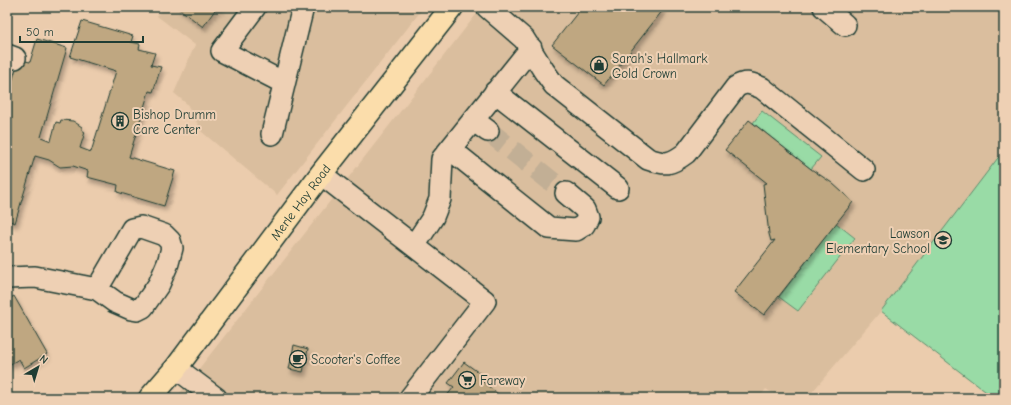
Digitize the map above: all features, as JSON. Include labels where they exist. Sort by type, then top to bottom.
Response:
[{"type":"main road","name":"Merle Hay Road","points":[[150,398],[176,368],[321,174],[452,7]]},
{"type":"street","points":[[255,7],[222,51],[284,83]]},
{"type":"street","points":[[272,134],[303,7]]},
{"type":"street","points":[[487,7],[524,39],[554,85],[648,159],[662,164],[675,161],[686,153],[736,87],[750,82],[762,88],[864,170]]},
{"type":"street","points":[[824,7],[845,25]]},
{"type":"street","points":[[414,246],[433,217],[440,199],[442,159],[453,146],[481,126],[495,92],[531,48]]},
{"type":"street","points":[[495,92],[618,188]]},
{"type":"street","points":[[453,146],[566,230],[576,230],[584,224],[588,217],[585,209],[566,193]]},
{"type":"street","points":[[321,174],[485,301],[410,398]]},
{"type":"street","points":[[7,278],[34,277],[97,289]]},
{"type":"street","points":[[176,368],[216,398]]},
{"type":"shaded area","points":[[164,7],[424,7],[277,195],[202,132],[187,104],[174,93],[195,45],[157,16]]},
{"type":"shaded area","points":[[482,7],[1004,7],[1004,398],[994,398],[881,311],[807,398],[780,398],[766,389],[759,398],[176,398]]},
{"type":"green space","points":[[762,111],[821,157],[811,169],[753,123]]},
{"type":"green space","points":[[1004,150],[1004,398],[994,398],[881,311]]},
{"type":"green space","points":[[836,223],[855,238],[798,311],[779,297]]},
{"type":"building","points":[[177,7],[217,7],[203,27]]},
{"type":"building","name":"Sarah's Hallmark Gold Crown","points":[[577,7],[659,7],[663,10],[604,85],[552,45],[578,12],[575,10]]},
{"type":"building","name":"Bishop Drumm Care Center","points":[[82,21],[133,36],[131,42],[140,44],[139,49],[155,53],[151,65],[161,67],[153,92],[149,91],[129,157],[175,171],[164,206],[117,192],[118,185],[87,177],[88,171],[73,166],[60,167],[49,160],[35,156],[15,223],[7,220],[7,99],[17,65],[21,60],[30,62],[37,39],[67,48],[41,137],[51,141],[56,122],[60,123],[61,120],[73,121],[82,127],[82,130],[85,132],[80,148],[91,152],[116,71],[70,57]]},
{"type":"building","points":[[749,120],[811,169],[832,183],[853,202],[764,315],[734,292],[775,240],[771,241],[769,234],[763,184],[767,183],[725,150]]},
{"type":"building","points":[[14,296],[47,354],[24,368],[19,359],[7,366],[7,300]]},
{"type":"building","name":"Scooter's Coffee","points":[[294,345],[308,349],[303,372],[289,369]]},
{"type":"building","name":"Fareway","points":[[464,362],[486,378],[483,382],[503,398],[445,398],[454,387],[448,383]]},
{"type":"tunnel","points":[[488,131],[566,193]]},
{"type":"place","name":"Sarah's Hallmark Gold Crown","points":[[599,65]]},
{"type":"place","name":"Bishop Drumm Care Center","points":[[120,121]]},
{"type":"place","name":"Lawson Elementary School","points":[[943,240]]},
{"type":"place","name":"Scooter's Coffee","points":[[298,359]]},
{"type":"place","name":"Fareway","points":[[467,380]]}]
